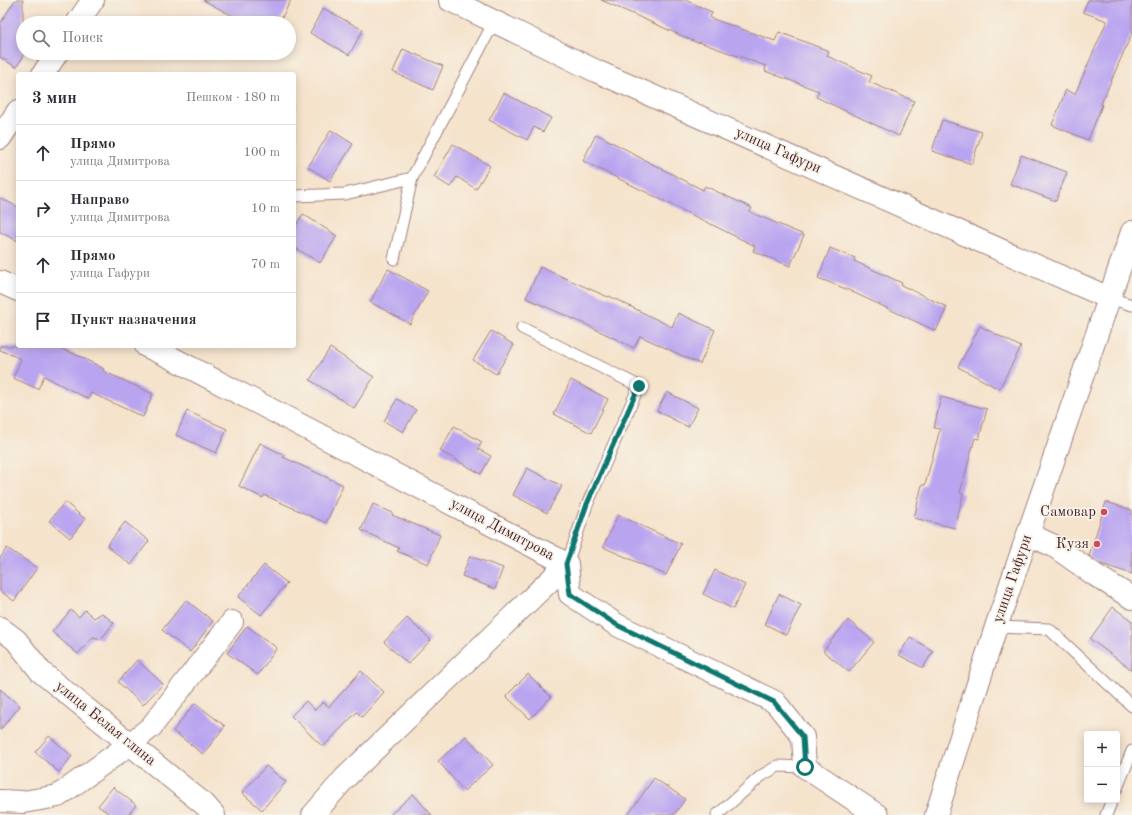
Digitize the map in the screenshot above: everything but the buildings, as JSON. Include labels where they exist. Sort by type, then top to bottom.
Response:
[{"type":"street","points":[[82,16],[93,0]]},
{"type":"street","name":"улица Гафури","points":[[450,0],[596,71],[1109,298]]},
{"type":"street","points":[[44,72],[52,60]]},
{"type":"street","points":[[0,138],[16,114]]},
{"type":"street","name":"улица Гафури","points":[[936,815],[996,627],[1132,232]]},
{"type":"street","points":[[0,282],[16,289]]},
{"type":"street","name":"улица Димитрова","points":[[156,348],[171,351],[566,564],[570,594],[617,625],[774,702],[803,737],[805,767]]},
{"type":"street","points":[[1028,534],[1054,546],[1095,575],[1132,598]]},
{"type":"street","points":[[313,815],[345,778],[566,564]]},
{"type":"street","points":[[0,801],[23,802],[58,796],[130,744],[151,727],[232,622]]},
{"type":"street","name":"улица Белая глина","points":[[0,628],[16,640],[41,672],[205,805],[214,815]]},
{"type":"street","points":[[805,767],[878,815]]},
{"type":"lane","points":[[394,259],[412,178],[494,22]]},
{"type":"lane","points":[[296,196],[345,194],[412,178]]},
{"type":"lane","points":[[1109,298],[1132,305]]},
{"type":"lane","points":[[522,328],[639,386],[587,504],[566,564]]},
{"type":"lane","points":[[996,627],[1049,629],[1132,706]]},
{"type":"lane","points":[[1120,781],[1132,751]]},
{"type":"lane","points":[[717,815],[761,776],[778,766],[805,767]]},
{"type":"lane","points":[[1106,815],[1111,803]]},
{"type":"place","name":"Самовар","points":[[1104,512]]},
{"type":"place","name":"Кузя","points":[[1097,544]]},
{"type":"route","points":[[639,386],[587,504],[566,564],[570,594],[617,625],[774,702],[803,737],[805,767]]}]
